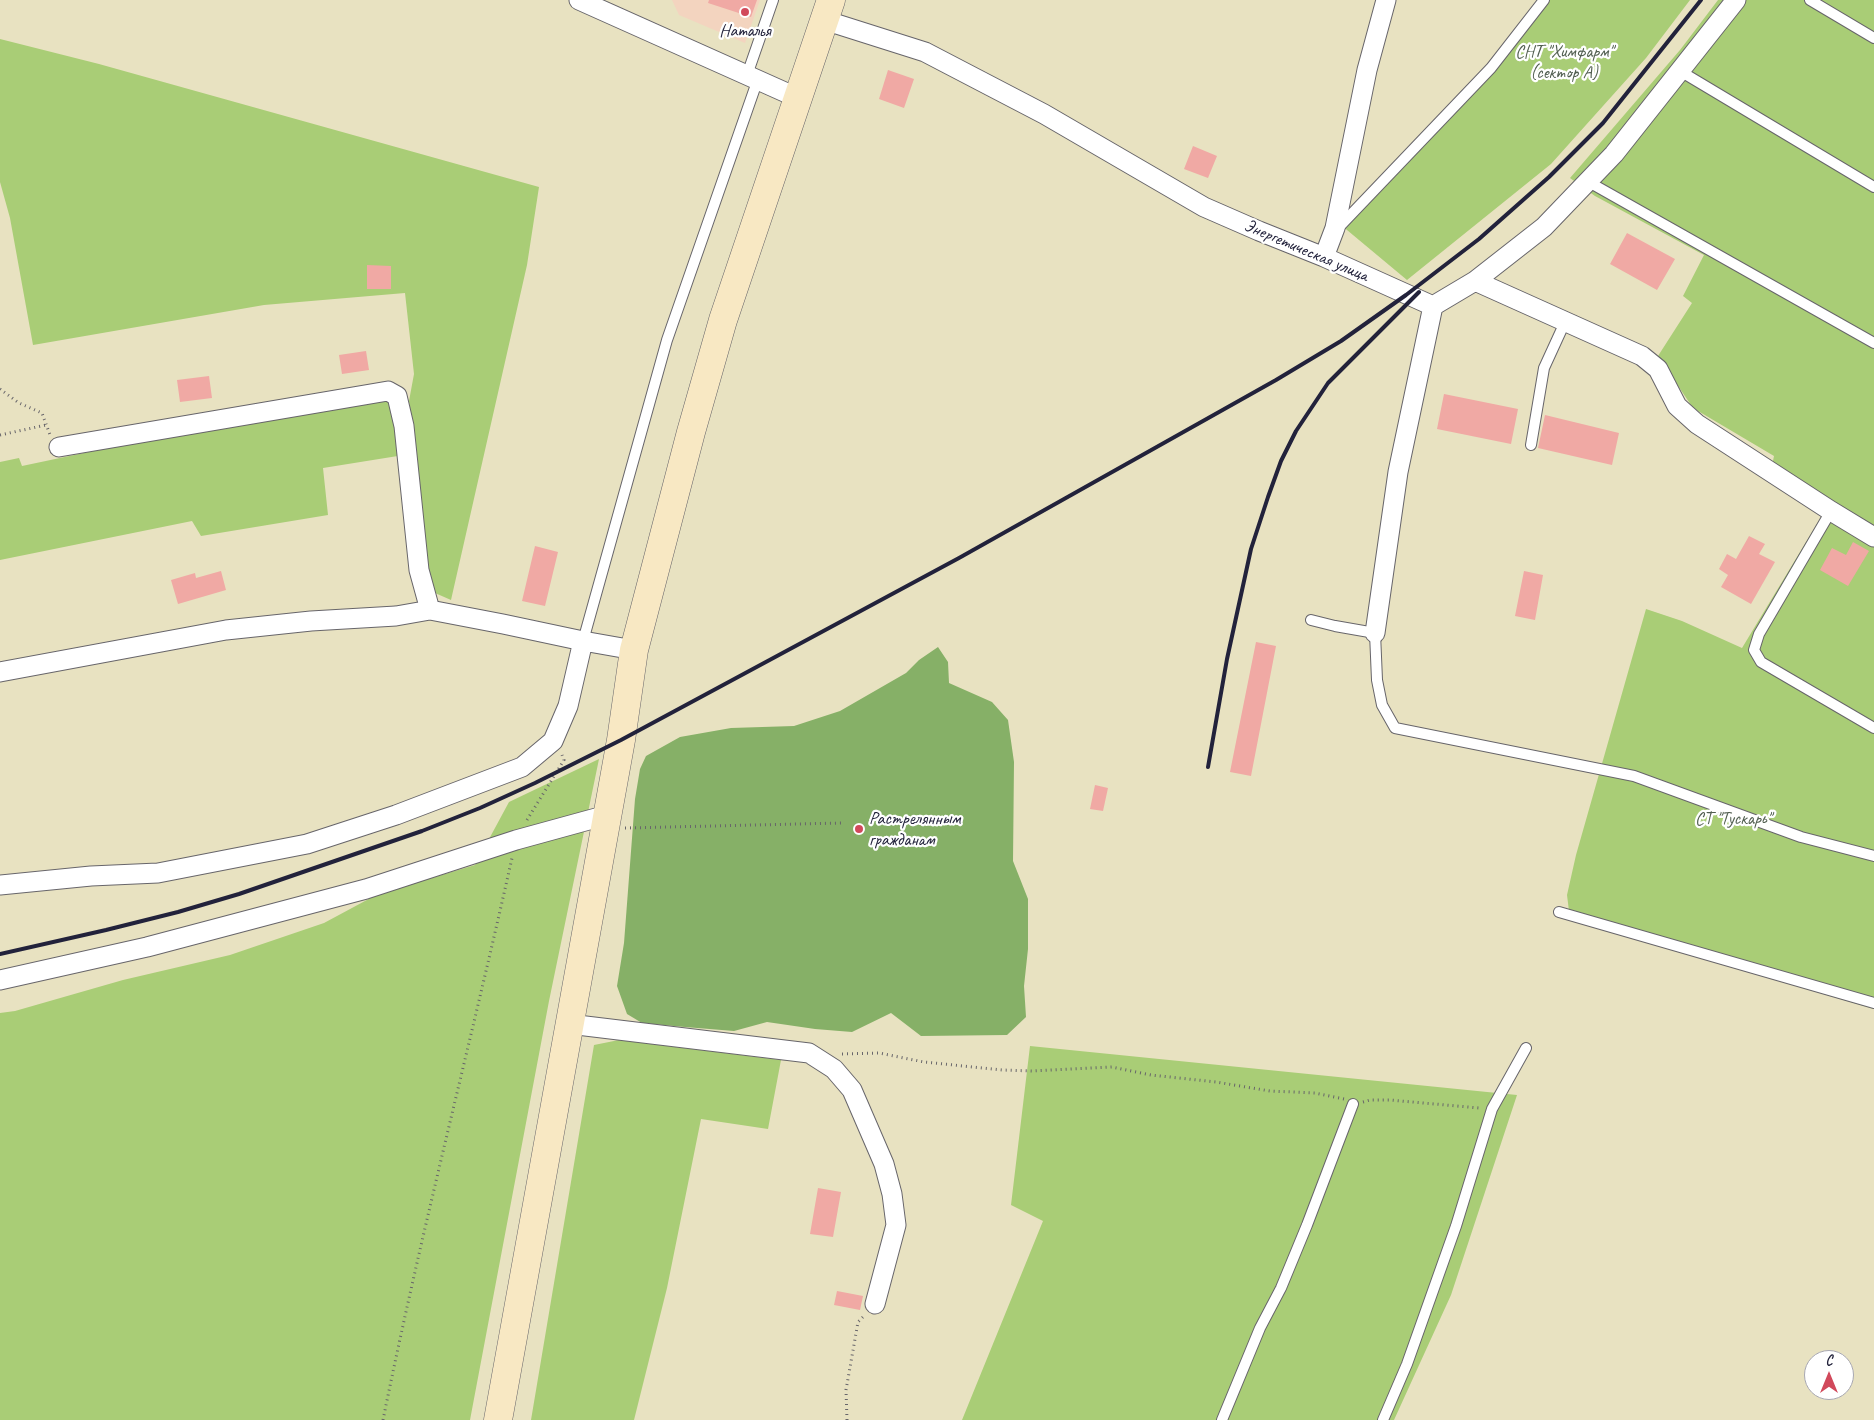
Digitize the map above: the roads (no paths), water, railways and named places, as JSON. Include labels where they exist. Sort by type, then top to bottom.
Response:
[{"type":"main road","points":[[498,1420],[621,740],[634,650],[691,432],[724,320],[828,10]]},
{"type":"street","points":[[579,0],[798,98]]},
{"type":"street","points":[[1324,257],[1335,228],[1367,70],[1386,0]]},
{"type":"street","points":[[1375,633],[1398,472],[1433,306],[1475,281],[1544,227],[1614,154],[1736,0]]},
{"type":"street","name":"Энергетическая улица","points":[[828,10],[925,52],[1044,114],[1204,207],[1324,257],[1433,306]]},
{"type":"street","points":[[1475,281],[1566,320],[1642,356],[1658,369],[1677,406],[1696,424],[1874,537]]},
{"type":"street","points":[[59,447],[388,391],[398,396],[404,426],[420,570],[430,610]]},
{"type":"street","points":[[0,672],[226,630],[311,621],[396,616],[430,610],[634,650]]},
{"type":"street","points":[[0,885],[91,876],[158,873],[307,844],[396,815],[522,767],[553,741],[568,706],[583,641]]},
{"type":"street","points":[[0,980],[147,947],[366,889],[516,840],[606,822]]},
{"type":"street","points":[[570,1024],[809,1054],[834,1069],[852,1090],[866,1119],[884,1164],[892,1194],[896,1225],[876,1304]]},
{"type":"lane","points":[[583,641],[667,340],[752,77],[773,0]]},
{"type":"lane","points":[[1335,228],[1341,225],[1491,68],[1544,0]]},
{"type":"lane","points":[[1810,0],[1874,38]]},
{"type":"lane","points":[[1680,71],[1874,187]]},
{"type":"lane","points":[[1587,181],[1874,343]]},
{"type":"lane","points":[[1531,445],[1544,368],[1566,320]]},
{"type":"lane","points":[[1831,511],[1759,634],[1754,650],[1761,662],[1874,728]]},
{"type":"lane","points":[[1311,620],[1375,633],[1377,680],[1382,705],[1395,728],[1634,776],[1801,837],[1874,856]]},
{"type":"lane","points":[[1559,912],[1874,1003]]},
{"type":"lane","points":[[1383,1420],[1407,1364],[1453,1235],[1492,1109],[1526,1048]]},
{"type":"lane","points":[[1222,1420],[1256,1336],[1281,1288],[1353,1104]]},
{"type":"railway","points":[[0,954],[178,912],[239,894],[422,831],[480,808],[621,740],[959,558],[1276,380],[1341,341],[1406,295],[1479,239],[1549,177],[1603,123],[1701,0]]},
{"type":"railway","points":[[1208,767],[1227,659],[1251,549],[1281,461],[1296,431],[1328,383],[1419,292]]},
{"type":"place","name":"Наталья","points":[[745,12]]},
{"type":"place","name":"Растрелянным гражданам","points":[[859,829]]},
{"type":"park label","name":"СНТ \"Химфарм\" (сектор А)","points":[[1564,62]]},
{"type":"park label","name":"СТ \"Тускарь\"","points":[[1733,819]]}]
